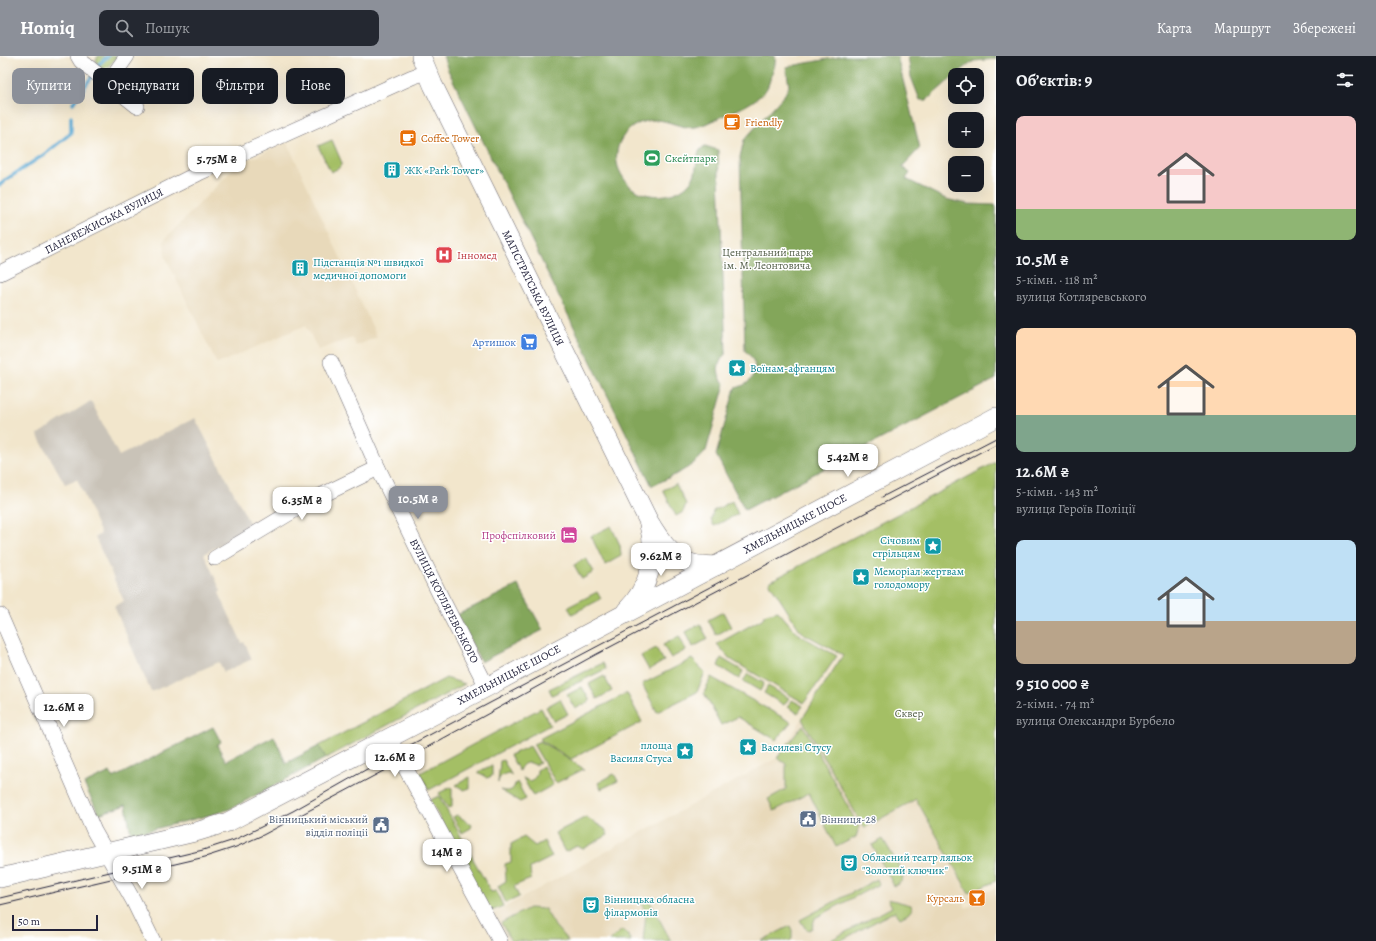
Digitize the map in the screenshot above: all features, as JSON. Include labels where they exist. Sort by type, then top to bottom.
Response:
[{"type":"main road","name":"МАГІСТРАТСЬКА ВУЛИЦЯ","points":[[424,64],[648,520]]},
{"type":"main road","name":"ХМЕЛЬНИЦЬКЕ ШОСЕ","points":[[0,878],[198,831],[228,822],[487,687],[996,417]]},
{"type":"main road","points":[[648,520],[655,532],[674,554],[682,560],[693,564],[716,566]]},
{"type":"main road","points":[[621,616],[641,593],[649,572],[653,549],[652,534],[648,520]]},
{"type":"street","points":[[78,56],[81,61],[93,71]]},
{"type":"street","points":[[119,68],[127,56]]},
{"type":"street","name":"ПАНЕВЕЖИСЬКА ВУЛИЦЯ","points":[[0,273],[200,173],[412,77],[424,64]]},
{"type":"street","name":"ВУЛИЦЯ КОТЛЯРЕВСЬКОГО","points":[[331,362],[378,468],[487,687]]},
{"type":"street","points":[[215,558],[308,502],[378,468]]},
{"type":"street","points":[[0,615],[94,831],[133,900],[153,941]]},
{"type":"street","points":[[389,738],[500,941]]},
{"type":"shaded area","points":[[287,142],[377,337],[356,346],[352,338],[318,350],[306,325],[217,364],[165,256],[164,240],[237,165]]},
{"type":"shaded area","points":[[91,401],[119,456],[195,418],[251,526],[204,554],[221,591],[219,593],[242,643],[244,642],[252,659],[224,672],[219,662],[151,692],[114,606],[124,601],[95,537],[101,534],[77,479],[65,484],[38,434]]},
{"type":"shaded area","points":[[802,719],[864,828],[916,799],[972,898],[964,904],[966,908],[981,901],[979,897],[981,894],[996,888],[996,941],[500,941],[487,917],[777,758]]},
{"type":"green space","points":[[98,56],[117,56],[106,68],[100,68],[97,66],[96,60]]},
{"type":"green space","points":[[443,56],[775,56],[774,66],[767,88],[764,93],[746,106],[696,127],[685,127],[660,120],[646,121],[638,124],[624,134],[617,150],[618,167],[629,185],[639,192],[660,196],[681,190],[691,181],[695,174],[699,151],[702,148],[705,146],[718,150],[726,353],[718,368],[720,376],[725,384],[706,451],[694,463],[681,472],[652,486],[448,70]]},
{"type":"green space","name":"Центральний парк ім. М. Леонтовича","points":[[843,56],[897,56],[920,148],[902,167],[910,173],[906,179],[946,199],[968,204],[995,205],[996,379],[745,510],[716,455],[735,388],[742,386],[752,378],[755,367],[754,362],[745,351],[740,157],[744,140],[785,94],[789,86],[786,67]]},
{"type":"green space","points":[[908,56],[996,56],[996,59],[974,61],[964,68],[948,68],[948,81],[927,100],[920,100],[911,77]]},
{"type":"green space","points":[[332,140],[342,163],[339,168],[331,172],[318,146]]},
{"type":"green space","name":"Сквер","points":[[996,462],[996,881],[969,893],[916,799],[864,828],[802,719],[843,655],[801,632],[769,582]]},
{"type":"green space","points":[[676,484],[686,504],[683,512],[676,516],[663,490]]},
{"type":"green space","points":[[732,501],[738,514],[714,526],[711,520],[713,511]]},
{"type":"green space","points":[[611,526],[620,545],[621,556],[605,565],[591,536]]},
{"type":"green space","points":[[586,558],[594,572],[582,579],[574,565]]},
{"type":"green space","points":[[518,585],[543,630],[481,662],[457,615]]},
{"type":"green space","points":[[597,592],[601,599],[572,614],[568,607]]},
{"type":"green space","points":[[778,611],[798,634],[837,656],[804,703],[730,659],[717,644],[762,619],[766,614]]},
{"type":"green space","points":[[723,612],[731,627],[716,635],[708,620]]},
{"type":"green space","points":[[700,624],[708,639],[693,647],[686,632]]},
{"type":"green space","points":[[679,636],[686,650],[671,658],[663,645]]},
{"type":"green space","points":[[656,648],[664,661],[649,670],[641,656]]},
{"type":"green space","points":[[721,658],[743,671],[739,679],[718,666]]},
{"type":"green space","points":[[692,659],[705,672],[697,692],[657,712],[642,684]]},
{"type":"green space","points":[[603,663],[606,669],[552,695],[549,689]]},
{"type":"green space","points":[[748,674],[764,683],[760,691],[743,681]]},
{"type":"green space","points":[[604,676],[612,691],[597,699],[589,684]]},
{"type":"green space","points":[[711,677],[791,722],[776,740],[738,717],[721,725],[704,693]]},
{"type":"green space","points":[[446,678],[465,684],[326,758],[319,746]]},
{"type":"green space","points":[[768,686],[789,698],[784,705],[764,693]]},
{"type":"green space","points":[[582,687],[590,701],[575,709],[567,695]]},
{"type":"green space","points":[[627,693],[642,722],[571,759],[539,739]]},
{"type":"green space","points":[[560,699],[568,714],[554,721],[546,707]]},
{"type":"green space","points":[[792,700],[803,706],[798,713],[788,707]]},
{"type":"green space","points":[[541,708],[550,725],[429,790],[420,773]]},
{"type":"green space","points":[[803,725],[859,827],[856,837],[836,847],[809,793],[774,811],[768,799],[786,789],[786,764],[777,758]]},
{"type":"green space","points":[[213,727],[221,742],[217,745],[226,761],[274,736],[286,763],[319,746],[326,758],[230,809],[131,835],[126,805],[99,814],[84,784],[110,772],[113,778]]},
{"type":"green space","points":[[540,741],[584,769],[556,783],[533,744]]},
{"type":"green space","points":[[530,746],[540,763],[535,765],[531,763],[525,764],[519,771],[510,755]]},
{"type":"green space","points":[[503,760],[512,776],[508,773],[501,776],[498,783],[500,761]]},
{"type":"green space","points":[[492,765],[492,776],[487,778],[478,772]]},
{"type":"green space","points":[[543,766],[553,785],[533,796],[523,778],[529,781],[533,779],[536,776],[537,770]]},
{"type":"green space","points":[[614,774],[618,781],[601,789],[598,783]]},
{"type":"green space","points":[[470,777],[470,788],[464,790],[456,785]]},
{"type":"green space","points":[[517,782],[526,799],[520,802],[500,790],[511,790]]},
{"type":"green space","points":[[451,787],[452,807],[448,808],[439,793]]},
{"type":"green space","points":[[439,796],[491,892],[496,891],[503,906],[490,912],[430,800]]},
{"type":"green space","points":[[457,815],[472,825],[471,828],[462,833],[453,817]]},
{"type":"green space","points":[[586,817],[605,829],[608,835],[583,849],[577,846],[565,852],[555,833]]},
{"type":"green space","points":[[524,837],[535,846],[544,841],[552,857],[530,868],[531,879],[514,886],[519,897],[506,903],[498,886],[506,881],[505,864],[511,862],[511,844]]},
{"type":"green space","points":[[883,839],[903,873],[903,878],[901,881],[894,886],[872,845]]},
{"type":"green space","points":[[877,879],[879,884],[815,918],[812,928],[809,930],[805,928],[800,920]]},
{"type":"green space","points":[[648,898],[671,941],[643,941],[646,913],[641,902]]},
{"type":"green space","points":[[888,899],[911,905],[912,909],[908,914],[900,918],[895,911],[840,941],[829,941],[892,907]]},
{"type":"green space","points":[[529,908],[545,909],[555,926],[568,941],[511,941],[501,923]]},
{"type":"green space","points":[[790,926],[792,930],[792,939],[789,941],[761,941]]},
{"type":"green space","points":[[622,930],[627,934],[631,941],[609,941]]},
{"type":"waterway","points":[[97,66],[108,56]]},
{"type":"waterway","points":[[85,86],[93,75]]},
{"type":"waterway","points":[[0,185],[45,154],[71,133],[71,117]]},
{"type":"tram line","points":[[882,497],[996,438]]},
{"type":"tram line","points":[[0,905],[205,857],[236,847],[263,835],[595,655],[996,444]]},
{"type":"tram line","points":[[0,898],[203,850],[234,840],[293,811],[397,752],[729,577]]},
{"type":"place","name":"Friendly","points":[[732,122]]},
{"type":"place","name":"Coffee Tower","points":[[408,138]]},
{"type":"place","name":"Скейтпарк","points":[[652,158]]},
{"type":"place","name":"ЖК «Park Tower»","points":[[392,170]]},
{"type":"place","name":"Інномед","points":[[444,255]]},
{"type":"place","name":"Підстанція №1 швидкої медичної допомоги","points":[[300,268]]},
{"type":"place","name":"Артишок","points":[[529,342]]},
{"type":"place","name":"Воїнам-афганцям","points":[[737,368]]},
{"type":"place","name":"Профспілковий","points":[[569,535]]},
{"type":"place","name":"Січовим стрільцям","points":[[933,546]]},
{"type":"place","name":"Меморіал жертвам голодомору","points":[[861,577]]},
{"type":"place","name":"Василеві Стусу","points":[[748,747]]},
{"type":"place","name":"площа Василя Стуса","points":[[685,751]]},
{"type":"place","name":"Вінниця-28","points":[[808,819]]},
{"type":"place","name":"Вінницький міський відділ поліціі","points":[[381,825]]},
{"type":"place","name":"Обласний театр ляльок \"Золотий ключик\"","points":[[849,863]]},
{"type":"place","name":"Курсаль","points":[[977,898]]},
{"type":"place","name":"Вінницька обласна філармонія","points":[[591,905]]}]
